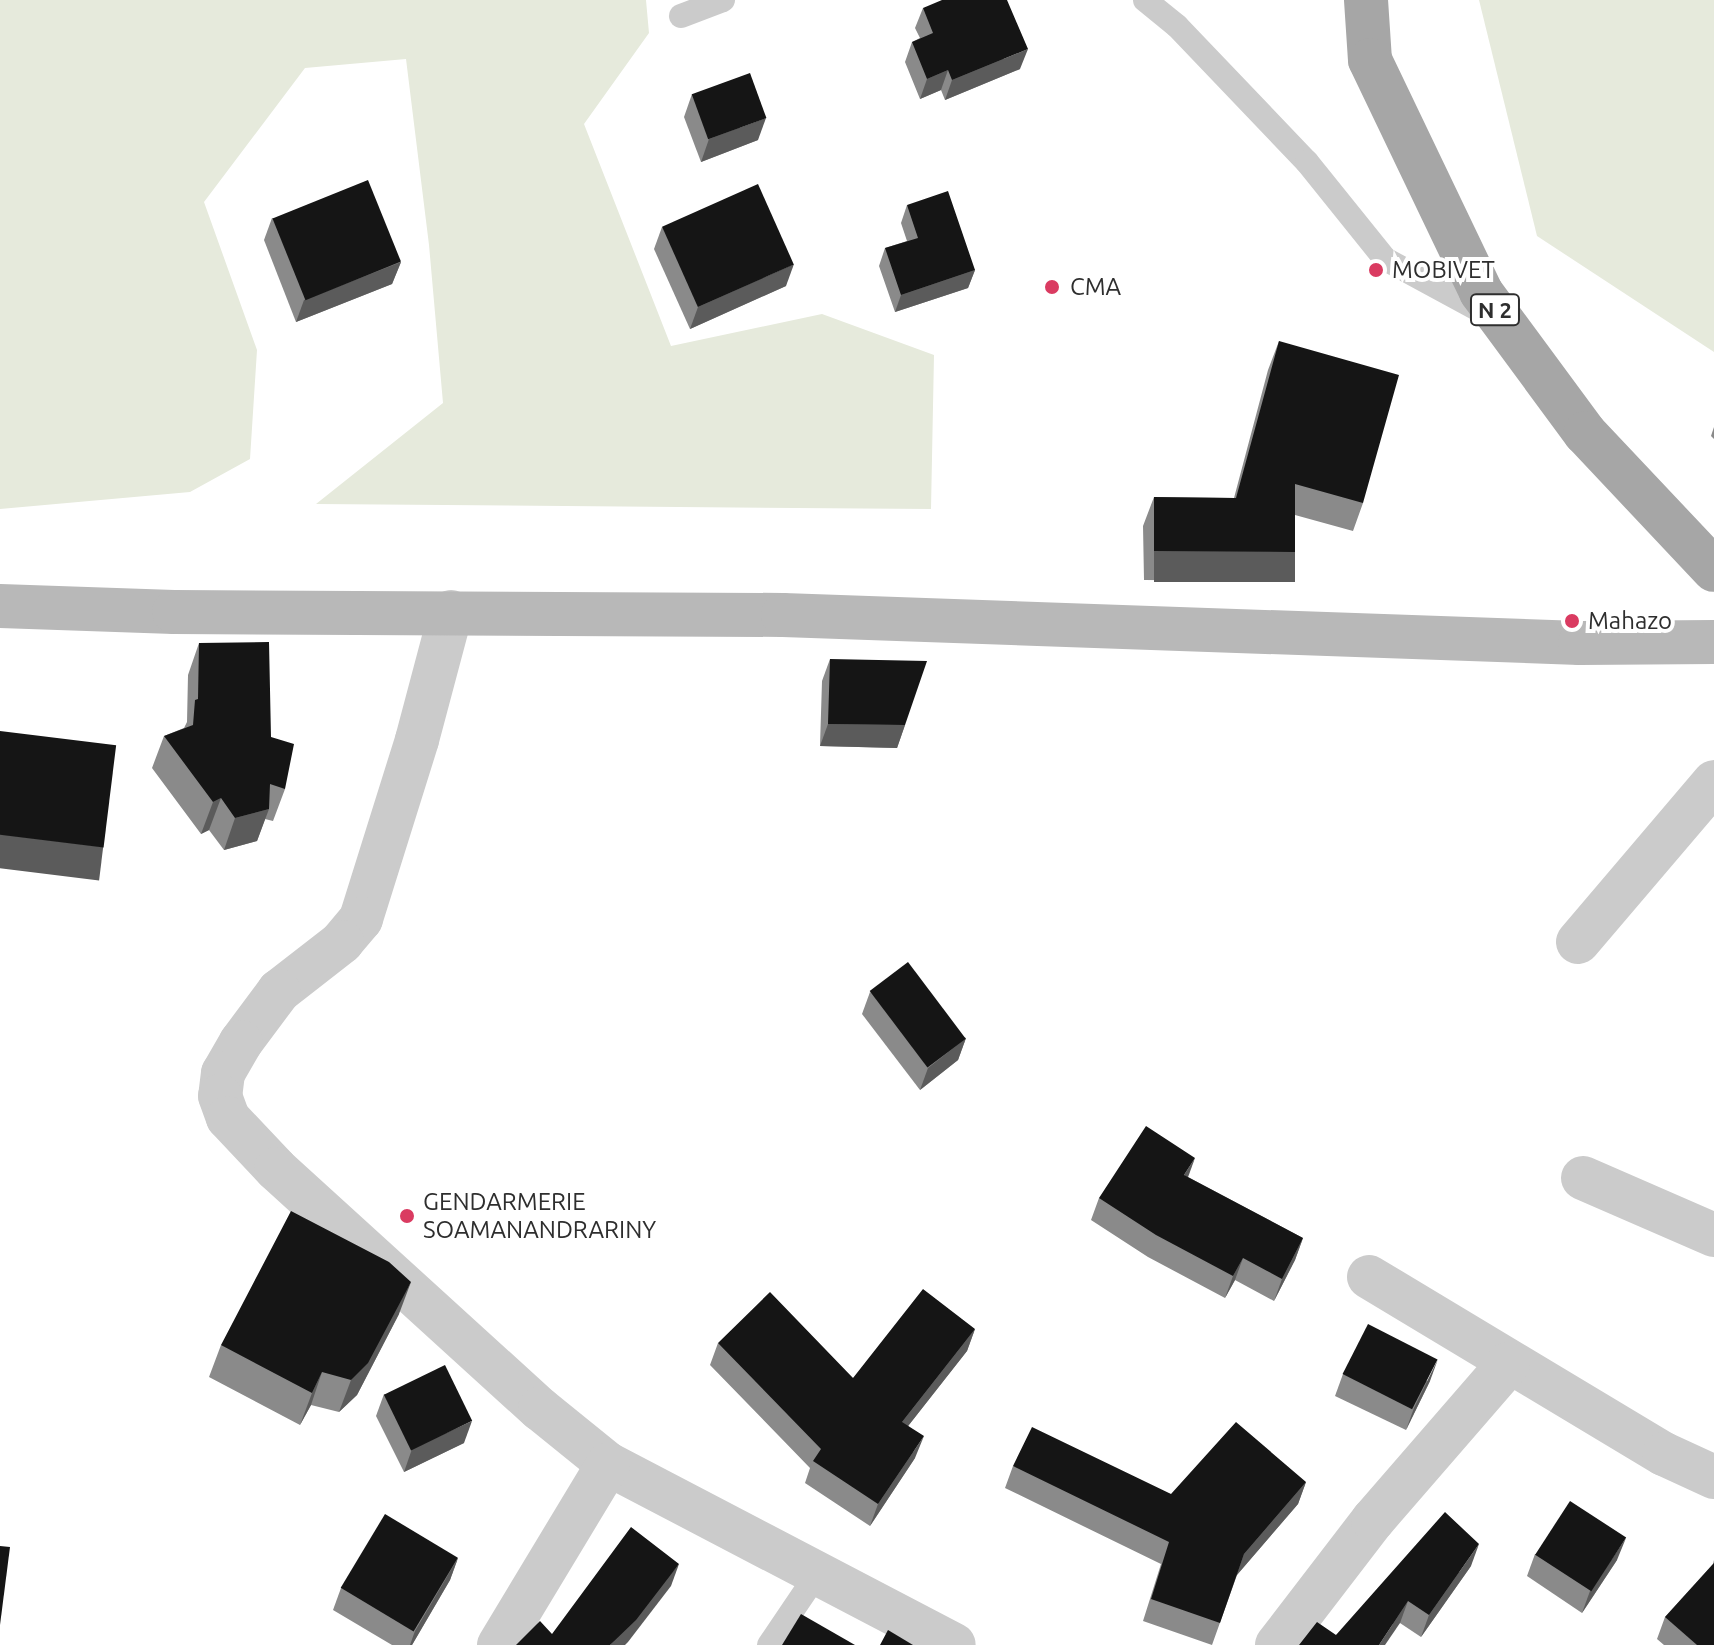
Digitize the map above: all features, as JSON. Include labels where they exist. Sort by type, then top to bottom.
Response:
[{"type":"main road","name":"N 2","points":[[1366,0],[1370,60],[1481,292],[1585,433],[1714,570]]},
{"type":"street","points":[[0,606],[174,612],[451,612],[974,619],[1580,643],[1714,642]]},
{"type":"street","points":[[451,612],[417,740],[361,919],[342,942],[279,991],[223,1073],[220,1096],[228,1118],[276,1169],[540,1409],[608,1464],[954,1645]]},
{"type":"street","points":[[1578,942],[1714,782]]},
{"type":"street","points":[[1583,1178],[1714,1235]]},
{"type":"street","points":[[1369,1277],[1508,1364],[1664,1454],[1714,1477]]},
{"type":"street","points":[[1277,1645],[1373,1520],[1508,1364]]},
{"type":"street","points":[[499,1645],[608,1464]]},
{"type":"lane","points":[[681,16],[723,0]]},
{"type":"lane","points":[[1145,0],[1177,26],[1307,162],[1385,259],[1504,323]]},
{"type":"lane","points":[[769,1645],[817,1574]]},
{"type":"shaded area","points":[[0,0],[646,0],[649,33],[584,124],[671,346],[822,314],[934,355],[931,509],[316,504],[443,403],[429,245],[406,59],[305,68],[204,202],[257,350],[250,459],[190,492],[0,509]]},
{"type":"shaded area","points":[[1479,0],[1714,0],[1714,352],[1537,236]]},
{"type":"building","points":[[942,0],[1007,0],[1028,49],[952,80],[948,70],[927,79],[912,42],[933,33],[923,8]]},
{"type":"building","points":[[750,73],[766,118],[708,139],[692,94]]},
{"type":"building","points":[[368,180],[401,262],[305,300],[273,219]]},
{"type":"building","points":[[758,184],[794,264],[698,307],[662,227]]},
{"type":"building","points":[[948,191],[975,270],[901,295],[885,248],[918,238],[907,205]]},
{"type":"building","points":[[1279,341],[1399,375],[1363,503],[1295,484],[1295,552],[1154,551],[1154,497],[1236,498]]},
{"type":"building","points":[[269,642],[271,737],[294,744],[285,789],[270,784],[269,809],[235,818],[221,798],[213,802],[164,736],[193,725],[195,700],[198,699],[199,643]]},
{"type":"building","points":[[830,659],[927,661],[905,725],[828,724]]},
{"type":"building","points":[[0,731],[116,745],[104,847],[0,835]]},
{"type":"building","points":[[908,962],[966,1039],[927,1068],[870,991]]},
{"type":"building","points":[[1146,1126],[1195,1158],[1184,1175],[1303,1238],[1282,1279],[1243,1258],[1233,1276],[1156,1235],[1099,1198]]},
{"type":"building","points":[[291,1211],[389,1262],[411,1282],[368,1363],[351,1380],[322,1372],[312,1393],[221,1345]]},
{"type":"building","points":[[923,1289],[975,1329],[902,1422],[924,1436],[878,1504],[813,1461],[821,1449],[718,1343],[770,1292],[853,1378]]},
{"type":"building","points":[[1368,1324],[1437,1359],[1412,1409],[1343,1374]]},
{"type":"building","points":[[445,1365],[472,1421],[411,1451],[384,1395]]},
{"type":"building","points":[[1236,1422],[1306,1482],[1244,1554],[1220,1623],[1151,1599],[1169,1542],[1013,1466],[1032,1427],[1171,1494]]},
{"type":"building","points":[[1570,1501],[1626,1537],[1591,1591],[1535,1555]]},
{"type":"building","points":[[1445,1512],[1479,1544],[1429,1615],[1408,1601],[1379,1645],[1299,1645],[1317,1622],[1336,1635]]},
{"type":"building","points":[[385,1514],[458,1558],[414,1631],[341,1588]]},
{"type":"building","points":[[631,1527],[679,1564],[636,1620],[610,1645],[516,1645],[540,1621],[552,1634]]},
{"type":"building","points":[[0,1546],[10,1547],[0,1625]]},
{"type":"building","points":[[1714,1563],[1714,1645],[1697,1645],[1665,1617]]},
{"type":"building","points":[[801,1614],[855,1645],[782,1645]]},
{"type":"building","points":[[888,1630],[913,1645],[880,1645]]},
{"type":"place","name":"MOBIVET","points":[[1376,270]]},
{"type":"place","name":"CMA","points":[[1052,287]]},
{"type":"place","name":"Mahazo","points":[[1572,621]]},
{"type":"place","name":"GENDARMERIE SOAMANANDRARINY","points":[[407,1216]]}]
